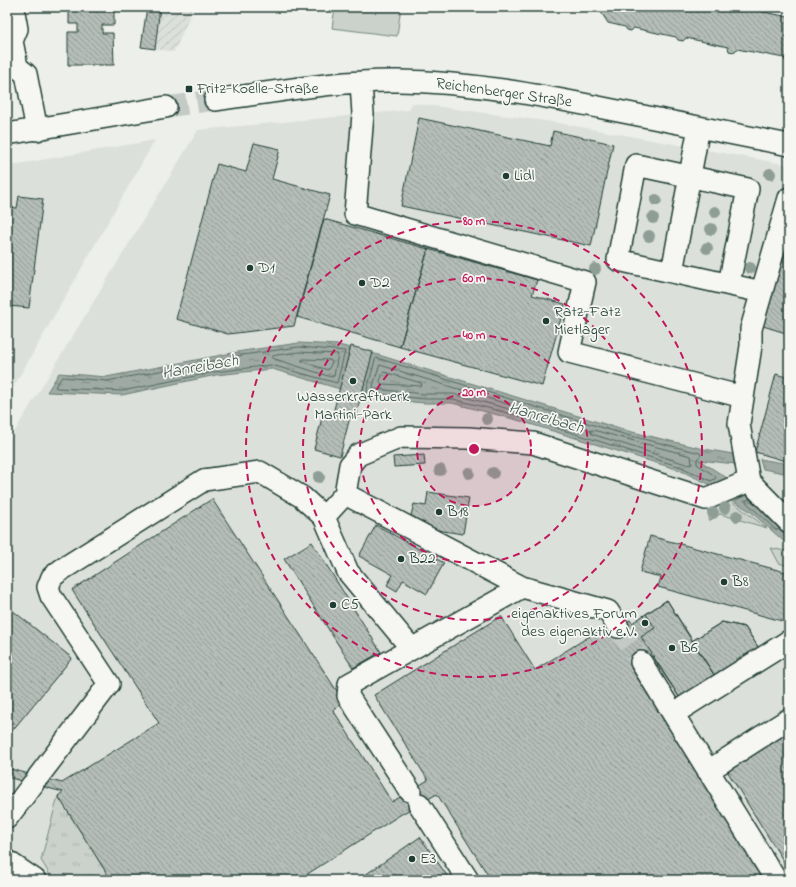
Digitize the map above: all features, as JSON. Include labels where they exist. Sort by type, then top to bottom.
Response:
[{"type":"street","points":[[13,7],[17,29],[26,38],[30,64],[26,74],[37,130]]},
{"type":"street","name":"Reichenberger Straße","points":[[215,100],[304,87],[361,82],[398,81],[483,86],[789,145]]},
{"type":"street","points":[[361,82],[363,114],[355,214],[585,282],[570,352],[743,397]]},
{"type":"street","points":[[8,135],[166,107]]},
{"type":"street","points":[[672,272],[699,127]]},
{"type":"street","points":[[729,284],[748,189],[636,165],[618,260],[762,292]]},
{"type":"street","points":[[789,198],[751,329],[752,346],[739,424],[745,472],[789,522]]},
{"type":"street","points":[[324,517],[346,494],[350,465],[358,455],[401,437],[468,438],[533,443],[706,499],[719,494],[745,472]]},
{"type":"street","points":[[7,818],[109,684],[51,596],[48,587],[52,577],[204,480],[260,472],[302,497],[324,517],[348,572],[411,648]]},
{"type":"street","points":[[346,494],[522,587],[608,611],[618,627]]},
{"type":"street","points":[[468,880],[348,696],[349,684],[522,587]]},
{"type":"street","points":[[673,714],[789,641]]},
{"type":"street","points":[[640,662],[776,880]]},
{"type":"street","points":[[708,771],[789,719]]},
{"type":"street","points":[[7,861],[36,880]]},
{"type":"shaded area","points":[[160,7],[194,7],[174,52],[155,49]]},
{"type":"shaded area","points":[[412,103],[553,122],[789,165],[789,880],[7,880],[7,444],[198,130],[409,110]]},
{"type":"shaded area","points":[[155,140],[33,353],[7,398],[7,166]]},
{"type":"green space","points":[[335,7],[401,7],[397,36],[332,28]]},
{"type":"green space","points":[[730,500],[767,528],[720,514],[709,521],[710,509]]},
{"type":"green space","points":[[771,548],[789,552],[789,566],[779,563]]},
{"type":"green space","points":[[58,796],[111,880],[53,880],[41,860]]},
{"type":"water","name":"Hanreibach","points":[[299,343],[339,345],[350,348],[340,389],[272,369],[216,375],[122,395],[47,392],[59,373],[106,377],[243,351]]},
{"type":"water","name":"Hanreibach","points":[[372,353],[624,430],[704,449],[733,454],[735,464],[699,460],[727,478],[711,485],[679,470],[517,420],[452,403],[425,403],[376,399],[361,396]]},
{"type":"water","points":[[760,459],[789,464],[789,474],[763,469]]},
{"type":"water","points":[[749,494],[789,531],[789,546],[751,512],[734,501]]},
{"type":"building","points":[[69,7],[114,7],[114,25],[102,25],[102,33],[113,33],[114,65],[68,65],[68,32],[78,32],[78,24],[69,24]]},
{"type":"building","points":[[147,7],[160,7],[155,49],[141,47]]},
{"type":"building","points":[[575,7],[739,7],[789,17],[789,62],[786,62],[784,58],[737,49],[734,52],[729,51],[728,47],[686,38],[683,41],[678,40],[676,37],[634,28],[631,31],[627,30],[625,27],[608,23],[601,12],[585,9],[579,11]]},
{"type":"building","name":"Lidl","points":[[419,118],[550,146],[553,131],[613,144],[591,246],[401,206]]},
{"type":"building","name":"D1","points":[[254,143],[280,149],[272,179],[330,195],[294,326],[228,334],[176,319],[217,164],[246,172]]},
{"type":"building","points":[[19,196],[43,199],[29,308],[9,306],[7,320],[7,207],[17,208]]},
{"type":"building","name":"D2","points":[[324,219],[428,249],[400,347],[297,317]]},
{"type":"building","points":[[787,244],[789,245],[789,334],[763,326]]},
{"type":"building","points":[[428,249],[537,280],[532,295],[565,304],[542,386],[400,347]]},
{"type":"building","name":"Wasserkraftwerk Martini-Park","points":[[351,346],[373,352],[355,418],[333,413]]},
{"type":"building","points":[[776,374],[789,378],[789,462],[755,452]]},
{"type":"building","points":[[324,410],[350,417],[340,456],[314,449]]},
{"type":"building","points":[[424,455],[425,465],[394,467],[393,457]]},
{"type":"building","name":"B18","points":[[428,492],[469,498],[463,534],[430,529],[410,519],[414,504],[426,506]]},
{"type":"building","points":[[212,499],[344,702],[333,710],[392,802],[428,780],[374,695],[501,616],[535,670],[606,626],[610,632],[630,620],[632,623],[667,600],[692,641],[722,622],[745,627],[762,653],[683,703],[652,656],[631,668],[765,880],[491,880],[437,794],[400,815],[298,880],[245,880],[243,877],[239,880],[111,880],[58,796],[63,792],[7,777],[7,768],[62,783],[159,723],[72,590]]},
{"type":"building","name":"B22","points":[[376,525],[444,563],[427,594],[403,580],[397,591],[387,585],[393,575],[359,556]]},
{"type":"building","name":"B8","points":[[650,536],[789,573],[789,623],[658,587],[661,577],[640,572]]},
{"type":"building","name":"C5","points":[[312,542],[381,652],[353,668],[284,559]]},
{"type":"building","name":"B6","points":[[667,600],[718,681],[683,703],[641,637],[655,628],[646,614]]},
{"type":"building","points":[[7,606],[72,658],[7,737]]},
{"type":"building","points":[[722,622],[745,627],[762,653],[718,681],[692,641]]},
{"type":"building","points":[[789,725],[789,870],[724,766]]},
{"type":"building","name":"E3","points":[[420,837],[450,880],[369,880],[365,875]]},
{"type":"tunnel","points":[[166,107],[215,100]]},
{"type":"tunnel","points":[[618,627],[641,662]]},
{"type":"place","name":"Fritz-Koelle-Straße","points":[[189,89]]},
{"type":"place","name":"Lidl","points":[[506,176]]},
{"type":"place","name":"D1","points":[[250,268]]},
{"type":"place","name":"D2","points":[[362,283]]},
{"type":"place","name":"Ratz-Fatz Mietlager","points":[[546,321]]},
{"type":"place","name":"Wasserkraftwerk Martini-Park","points":[[353,381]]},
{"type":"place","name":"B18","points":[[439,512]]},
{"type":"place","name":"B22","points":[[401,559]]},
{"type":"place","name":"B8","points":[[724,582]]},
{"type":"place","name":"C5","points":[[333,605]]},
{"type":"place","name":"eigenaktives Forum des eigenaktiv e.V.","points":[[645,623]]},
{"type":"place","name":"B6","points":[[672,648]]},
{"type":"place","name":"E3","points":[[412,859]]}]
